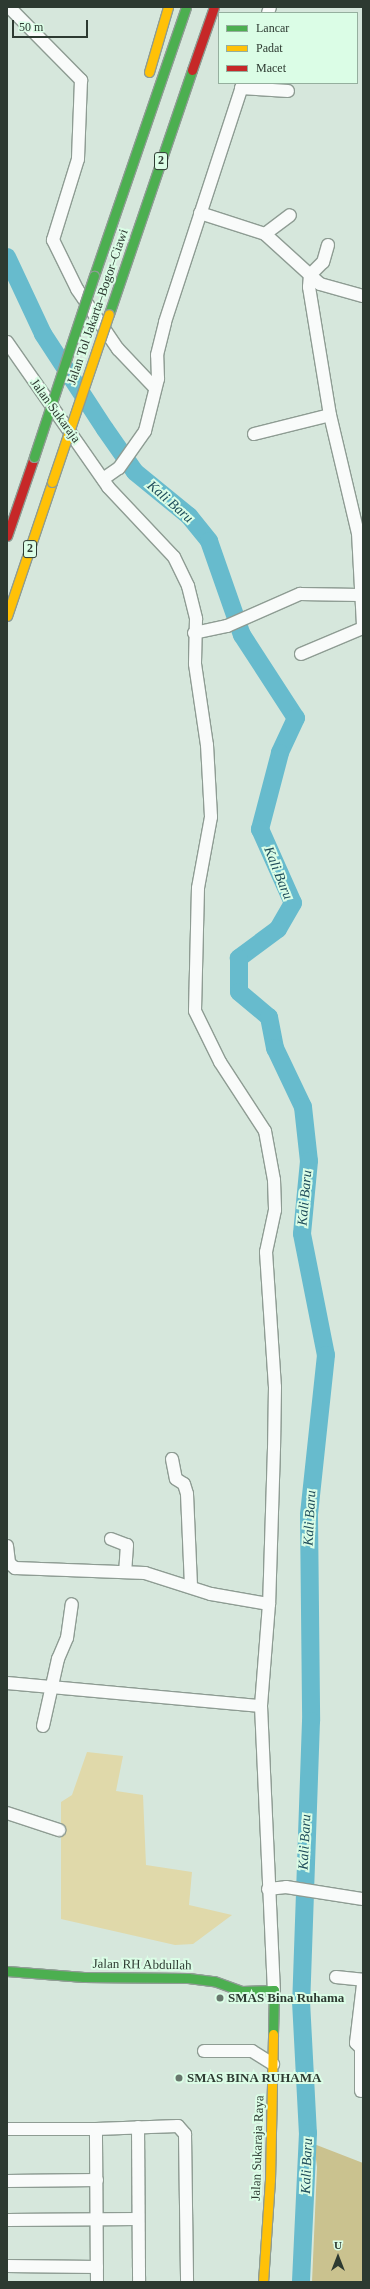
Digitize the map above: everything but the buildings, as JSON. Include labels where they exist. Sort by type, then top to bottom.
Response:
[{"type":"main road","points":[[147,82],[168,7]]},
{"type":"main road","name":"Jalan Tol Jakarta–Bogor–Ciawi","points":[[7,536],[186,7]]},
{"type":"main road","name":"Jalan Tol Jakarta–Bogor–Ciawi","points":[[7,616],[214,7]]},
{"type":"main road","points":[[122,194],[136,119]]},
{"type":"main road","name":"Jalan RH Abdullah","points":[[7,1971],[84,1977],[188,1978],[214,1981],[242,1991],[274,1990]]},
{"type":"main road","name":"Jalan Sukaraja Raya","points":[[262,2282],[273,2064],[274,1990]]},
{"type":"street","points":[[9,7],[81,80],[78,159],[53,240],[77,289],[118,349],[155,388]]},
{"type":"street","points":[[103,479],[119,468],[146,431],[155,388],[157,355],[165,322],[242,86],[288,91]]},
{"type":"street","points":[[200,212],[265,234],[320,284],[363,296]]},
{"type":"street","points":[[265,234],[290,214]]},
{"type":"street","points":[[310,275],[323,262],[328,245]]},
{"type":"street","points":[[310,275],[330,415],[358,533],[360,595],[363,624]]},
{"type":"street","name":"Jalan Sukaraja","points":[[7,342],[127,511],[164,543],[183,572],[196,619],[194,633],[208,745],[211,818],[198,888],[195,1011],[220,1062],[265,1130],[274,1180],[275,1210],[266,1252],[274,1387],[269,1604],[261,1706],[268,1889],[272,1892],[274,1990]]},
{"type":"street","points":[[254,434],[330,415]]},
{"type":"street","points":[[194,633],[227,626],[300,594],[360,595]]},
{"type":"street","points":[[301,654],[363,628]]},
{"type":"street","points":[[172,1459],[176,1479],[186,1487],[191,1587]]},
{"type":"street","points":[[111,1539],[127,1545],[125,1572]]},
{"type":"street","points":[[7,1546],[9,1563],[15,1568],[152,1574],[211,1594],[269,1604]]},
{"type":"street","points":[[44,1726],[72,1604]]},
{"type":"street","points":[[7,1683],[261,1706]]},
{"type":"street","points":[[7,1813],[59,1830]]},
{"type":"street","points":[[268,1889],[286,1887],[363,1898]]},
{"type":"street","points":[[336,1977],[363,1980]]},
{"type":"street","points":[[361,2091],[361,2048],[356,2043],[363,1984]]},
{"type":"street","points":[[204,2051],[252,2051],[273,2064]]},
{"type":"street","points":[[7,2129],[96,2129],[178,2126],[183,2129],[187,2282]]},
{"type":"street","points":[[138,2127],[139,2282]]},
{"type":"street","points":[[96,2129],[98,2282]]},
{"type":"street","points":[[7,2181],[97,2180]]},
{"type":"street","points":[[7,2220],[97,2221],[138,2219]]},
{"type":"street","points":[[7,2266],[97,2267]]},
{"type":"shaded area","points":[[87,1752],[123,1756],[116,1791],[143,1795],[146,1865],[192,1872],[189,1905],[232,1915],[193,1944],[175,1945],[61,1919],[61,1802],[72,1795]]},
{"type":"shaded area","points":[[314,2144],[363,2163],[363,2282],[312,2282],[317,2167]]},
{"type":"waterway","name":"Kali Baru","points":[[7,257],[43,334],[135,472],[189,516],[209,541],[242,635],[296,718],[280,753],[260,829],[293,903],[278,929],[239,958],[239,992],[269,1017],[275,1048],[303,1107],[309,1161],[302,1234],[326,1355],[309,1515],[311,1721],[301,2001],[308,2133],[301,2282]]},
{"type":"traffic: fast","points":[[94,276],[186,7]]},
{"type":"traffic: fast","points":[[109,314],[192,70]]},
{"type":"traffic: fast","points":[[34,457],[94,276]]},
{"type":"traffic: fast","points":[[7,1971],[84,1977],[188,1978],[214,1981],[242,1991],[274,1990],[273,2034]]},
{"type":"traffic: slow","points":[[149,72],[168,7]]},
{"type":"traffic: slow","points":[[52,482],[109,314]]},
{"type":"traffic: slow","points":[[7,616],[52,482]]},
{"type":"traffic: slow","points":[[263,2282],[270,2180],[273,2034]]},
{"type":"traffic: jam","points":[[192,70],[214,7]]},
{"type":"traffic: jam","points":[[7,536],[34,457]]},
{"type":"place","name":"SMAS Bina Ruhama","points":[[220,1998]]},
{"type":"place","name":"SMAS BINA RUHAMA","points":[[179,2078]]}]
